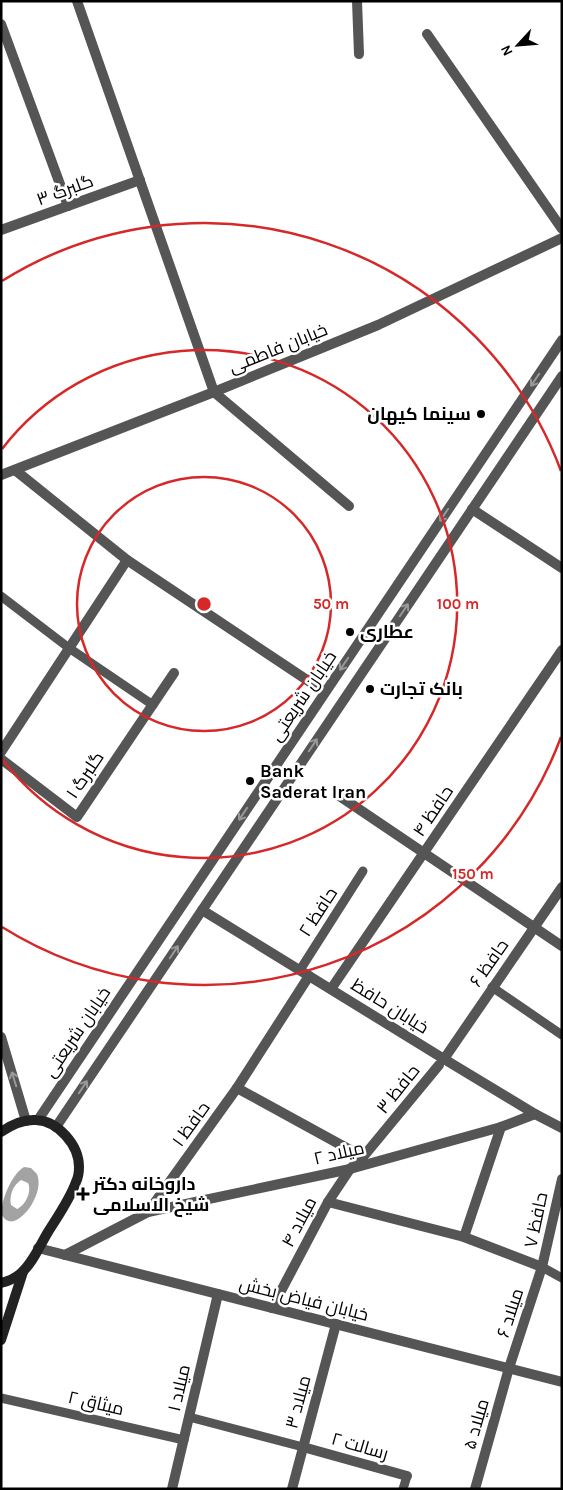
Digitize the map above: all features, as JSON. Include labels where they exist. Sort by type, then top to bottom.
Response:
[{"type":"main road","points":[[1,1132],[11,1125],[26,1121],[38,1120],[56,1127],[68,1137],[76,1150],[79,1166],[77,1181],[22,1272],[1,1340]]},
{"type":"main road","points":[[1,1284],[12,1280],[22,1272]]},
{"type":"street","points":[[77,1],[214,392],[349,506]]},
{"type":"street","points":[[357,1],[359,54]]},
{"type":"street","points":[[1,24],[68,206]]},
{"type":"street","points":[[426,34],[562,229]]},
{"type":"street","name":"گلبرگ ۳","points":[[1,230],[140,180]]},
{"type":"street","name":"خیابان فاطمی","points":[[1,475],[214,392],[378,325],[562,238]]},
{"type":"street","name":"خیابان شریعتی","points":[[38,1120],[562,340]]},
{"type":"street","name":"خیابان شریعتی","points":[[56,1127],[562,376]]},
{"type":"street","points":[[15,470],[127,560],[325,692]]},
{"type":"street","points":[[472,509],[562,568]]},
{"type":"street","points":[[1,752],[127,560]]},
{"type":"street","name":"حافظ ۴","points":[[331,990],[562,650]]},
{"type":"street","name":"گلبرگ ۱","points":[[1,759],[77,817],[174,673]]},
{"type":"street","points":[[338,795],[562,946]]},
{"type":"street","name":"حافظ ۶","points":[[441,1062],[562,887]]},
{"type":"street","name":"خیابان حافظ","points":[[202,910],[300,970],[441,1062],[562,1128]]},
{"type":"street","name":"حافظ ۱","points":[[65,1255],[148,1212],[237,1088],[309,976]]},
{"type":"street","points":[[1,1038],[26,1121]]},
{"type":"street","name":"حافظ ۳","points":[[363,1157],[441,1062]]},
{"type":"street","points":[[237,1088],[363,1157]]},
{"type":"street","name":"میلاد ۲","points":[[148,1212],[350,1169],[502,1127],[534,1114]]},
{"type":"street","points":[[464,1237],[502,1127]]},
{"type":"street","name":"میلاد ۴","points":[[272,1308],[328,1202],[350,1169],[363,1157]]},
{"type":"street","name":"حافظ ۷","points":[[542,1267],[562,1179]]},
{"type":"street","points":[[328,1202],[464,1237],[542,1267]]},
{"type":"street","name":"خیابان فیاض بخش","points":[[38,1248],[562,1382]]},
{"type":"street","name":"میلاد ۶","points":[[509,1368],[542,1267]]},
{"type":"street","name":"میلاد ۱","points":[[172,1489],[218,1294]]},
{"type":"street","name":"میلاد ۳","points":[[292,1489],[336,1324]]},
{"type":"street","name":"میلاد ۵","points":[[475,1489],[509,1368]]},
{"type":"street","name":"رسالت ۲","points":[[303,1447],[407,1476]]},
{"type":"lane","points":[[1,596],[69,648],[153,705]]},
{"type":"lane","name":"حافظ ۲","points":[[300,970],[363,871]]},
{"type":"lane","points":[[492,987],[562,1035]]},
{"type":"lane","points":[[542,1267],[562,1278]]},
{"type":"lane","name":"میثاق ۲","points":[[1,1398],[184,1440]]},
{"type":"lane","points":[[189,1417],[303,1447]]},
{"type":"lane","points":[[403,1489],[407,1476]]},
{"type":"shaded area","points":[[24,1167],[31,1168],[37,1174],[38,1189],[34,1201],[23,1216],[10,1221],[2,1215],[3,1203],[11,1182]],"holes":[[[21,1180],[28,1183],[27,1197],[17,1209],[11,1205],[12,1191]]]},
{"type":"place","name":"سینما کیهان","points":[[481,414]]},
{"type":"place","name":"عطاری","points":[[350,632]]},
{"type":"place","name":"بانک تجارت","points":[[370,689]]},
{"type":"place","name":"Bank Saderat Iran","points":[[250,781]]},
{"type":"place","name":"داروخانه دکتر شیخ الاسلامی","points":[[83,1194]]}]
